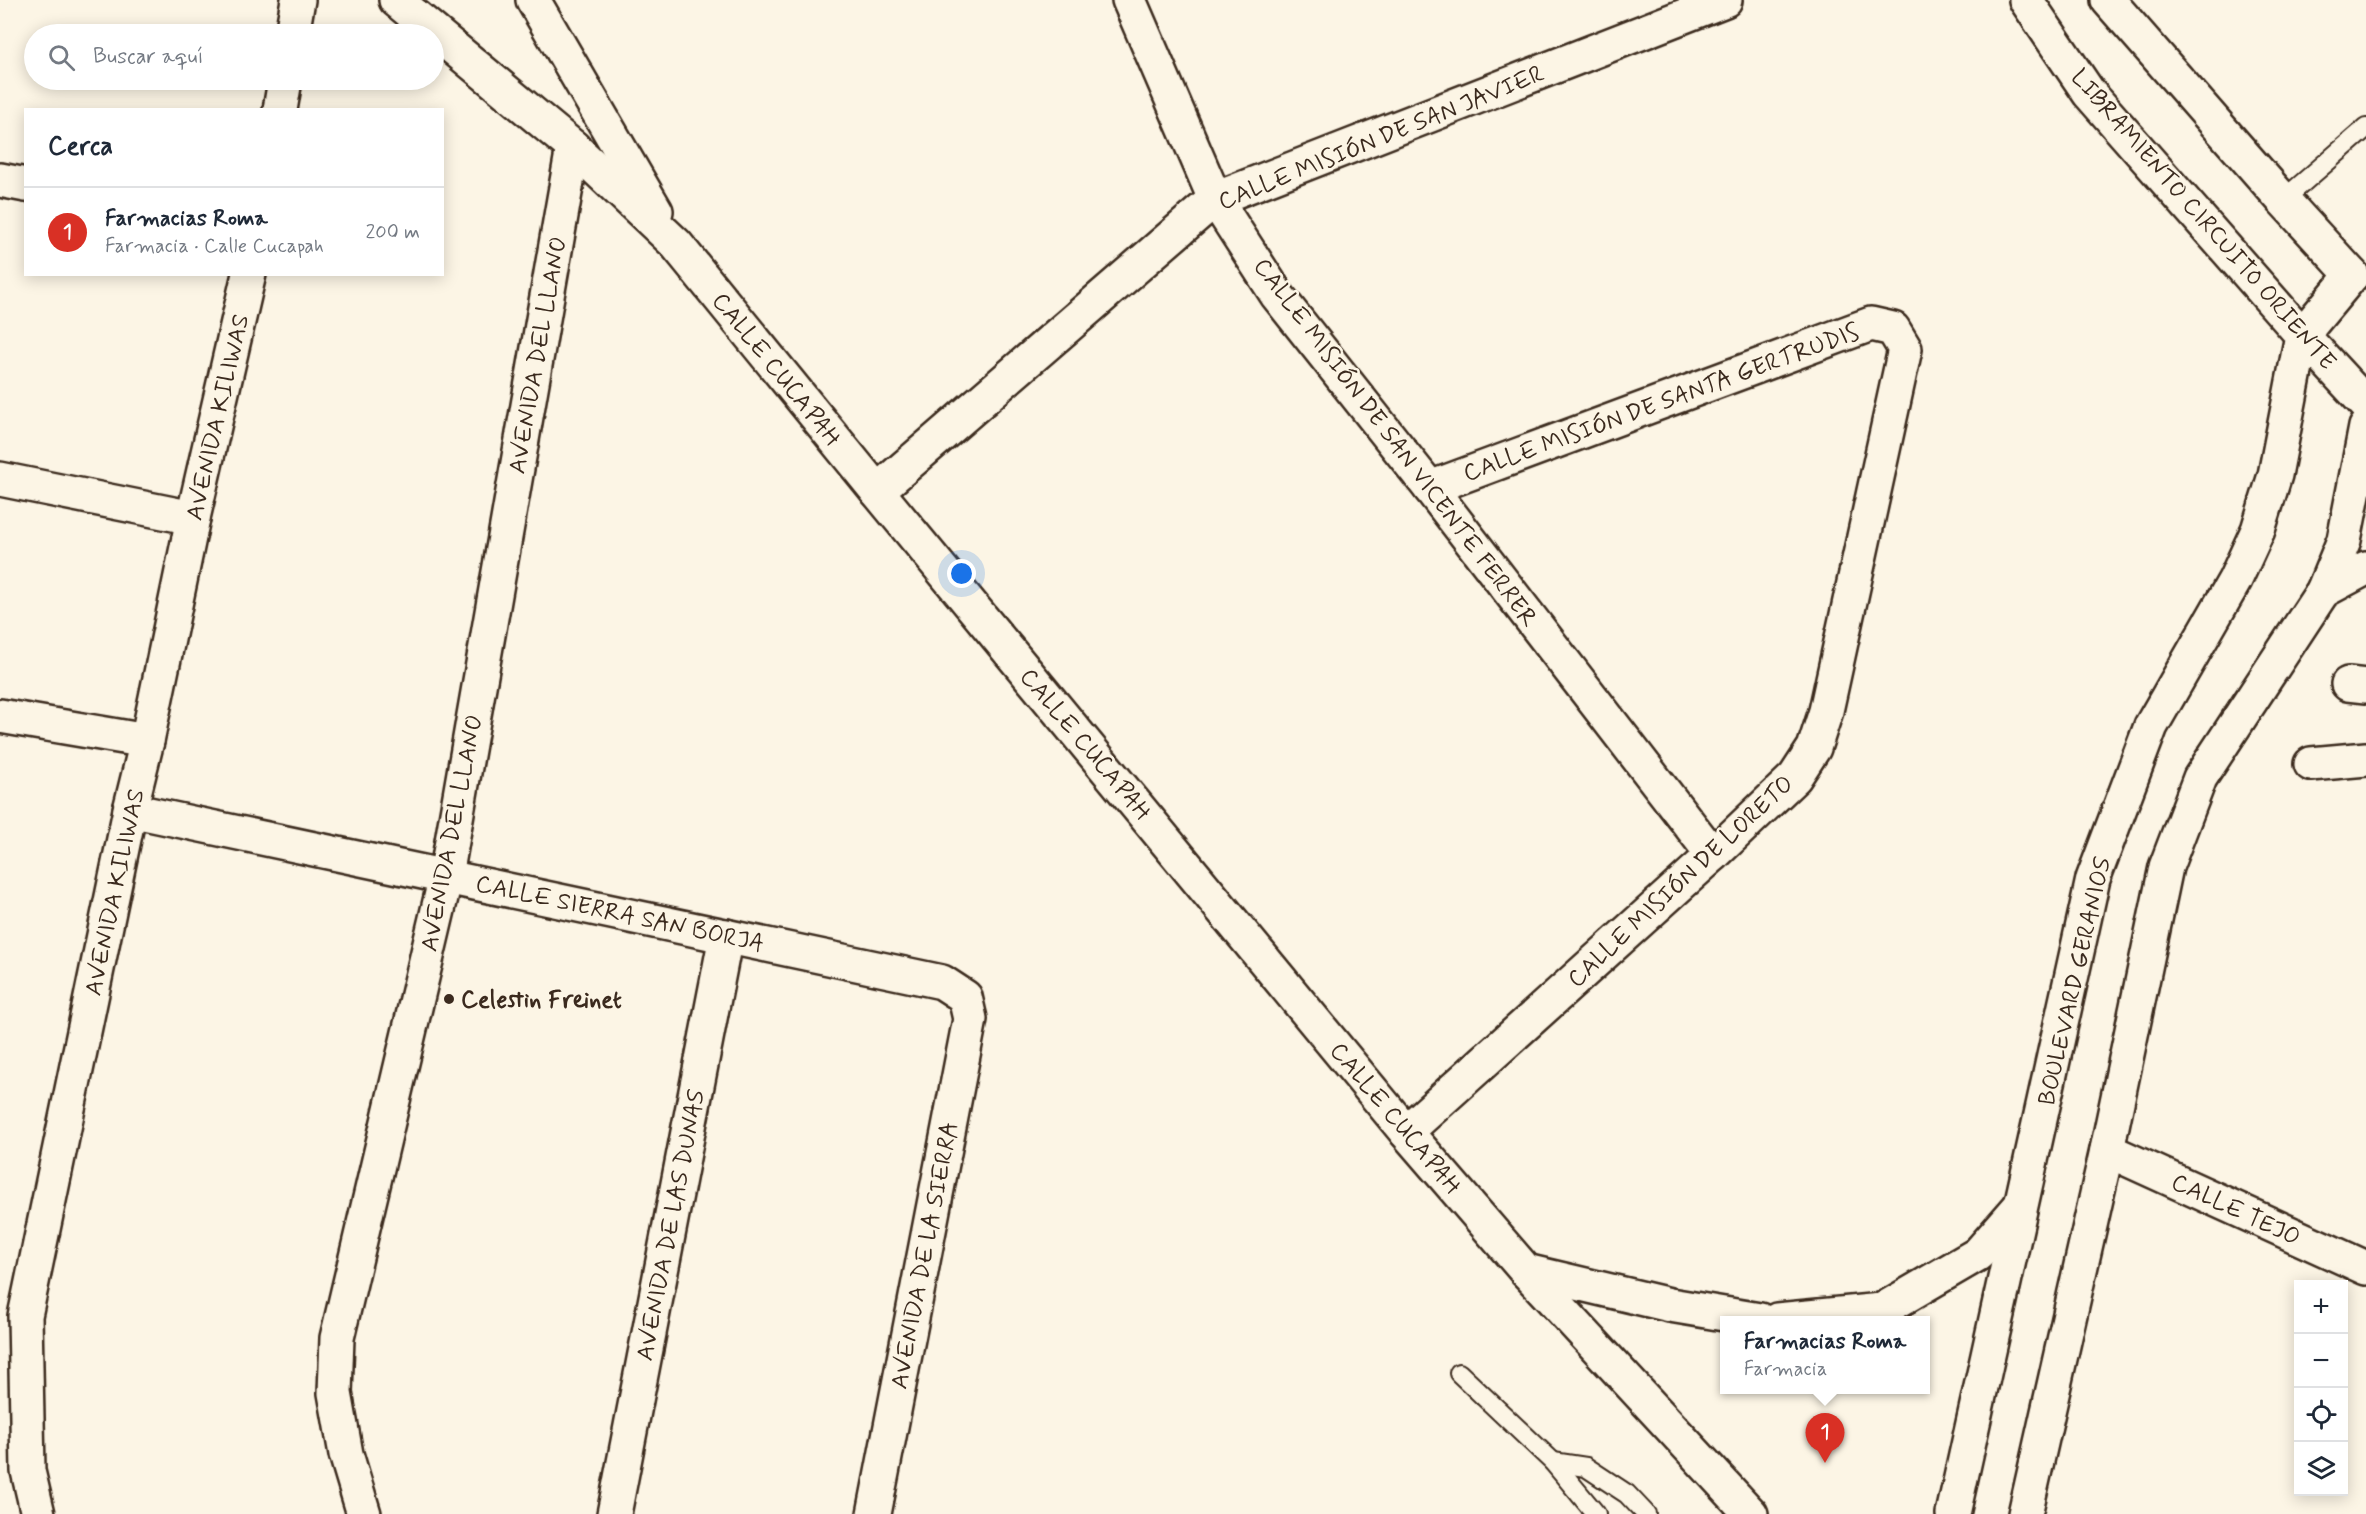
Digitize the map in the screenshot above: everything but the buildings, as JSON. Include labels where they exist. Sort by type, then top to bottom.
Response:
[{"type":"street","points":[[294,24],[298,0]]},
{"type":"street","name":"CALLE CUCAPAH","points":[[396,0],[425,24]]},
{"type":"street","points":[[532,0],[676,244]]},
{"type":"street","name":"CALLE MISIÓN DE SAN VICENTE FERRER","points":[[1129,0],[1215,199],[1277,295],[1430,488],[1713,855]]},
{"type":"street","name":"CALLE MISIÓN DE SAN JAVIER","points":[[877,491],[1215,199],[1725,0]]},
{"type":"street","name":"LIBRAMIENTO CIRCUITO ORIENTE","points":[[2026,0],[2089,93],[2302,335],[2366,404]]},
{"type":"street","points":[[2108,0],[2283,200],[2361,280],[2302,335]]},
{"type":"street","name":"CALLE CUCAPAH","points":[[444,40],[573,147],[676,244],[1406,1132],[1526,1271],[1751,1514]]},
{"type":"street","points":[[280,108],[283,90]]},
{"type":"street","name":"AVENIDA DEL LLANO","points":[[364,1514],[346,1454],[335,1393],[338,1338],[446,876],[573,147]]},
{"type":"street","points":[[0,180],[24,185]]},
{"type":"street","name":"AVENIDA KILIWAS","points":[[38,1514],[28,1471],[25,1316],[130,810],[249,276]]},
{"type":"street","name":"CALLE MISIÓN DE SANTA GERTRUDIS","points":[[1430,488],[1871,324],[1893,329]]},
{"type":"street","name":"CALLE MISIÓN DE LORETO","points":[[1406,1132],[1713,855],[1795,777],[1814,748],[1826,711],[1905,349],[1893,329]]},
{"type":"street","name":"BOULEVARD GERANIOS","points":[[1953,1514],[2093,879],[2151,726],[2235,580],[2258,530],[2276,475],[2302,335]]},
{"type":"street","points":[[2025,1514],[2107,1150],[2166,867],[2200,778],[2323,591],[2344,540],[2366,427]]},
{"type":"street","points":[[0,479],[193,518]]},
{"type":"street","points":[[2323,591],[2366,568]]},
{"type":"street","points":[[0,716],[147,741]]},
{"type":"street","points":[[2311,764],[2366,759]]},
{"type":"street","name":"CALLE SIERRA SAN BORJA","points":[[130,810],[942,982],[965,997]]},
{"type":"street","name":"AVENIDA DE LAS DUNAS","points":[[614,1514],[726,936]]},
{"type":"street","name":"AVENIDA DE LA SIERRA","points":[[874,1514],[970,1019],[965,997]]},
{"type":"street","name":"CALLE TEJO","points":[[2107,1150],[2366,1268]]},
{"type":"street","points":[[1819,1316],[1882,1310],[1978,1254],[2023,1203]]},
{"type":"street","points":[[1526,1271],[1670,1305],[1736,1316]]},
{"type":"lane","points":[[2283,200],[2366,128]]},
{"type":"lane","points":[[1459,1373],[1553,1462],[1596,1514]]},
{"type":"lane","points":[[1553,1462],[1586,1467],[1626,1494],[1646,1514]]},
{"type":"place","name":"Celestin Freinet","points":[[449,999]]},
{"type":"place","name":"Farmacias Roma","points":[[1825,1463]]}]
